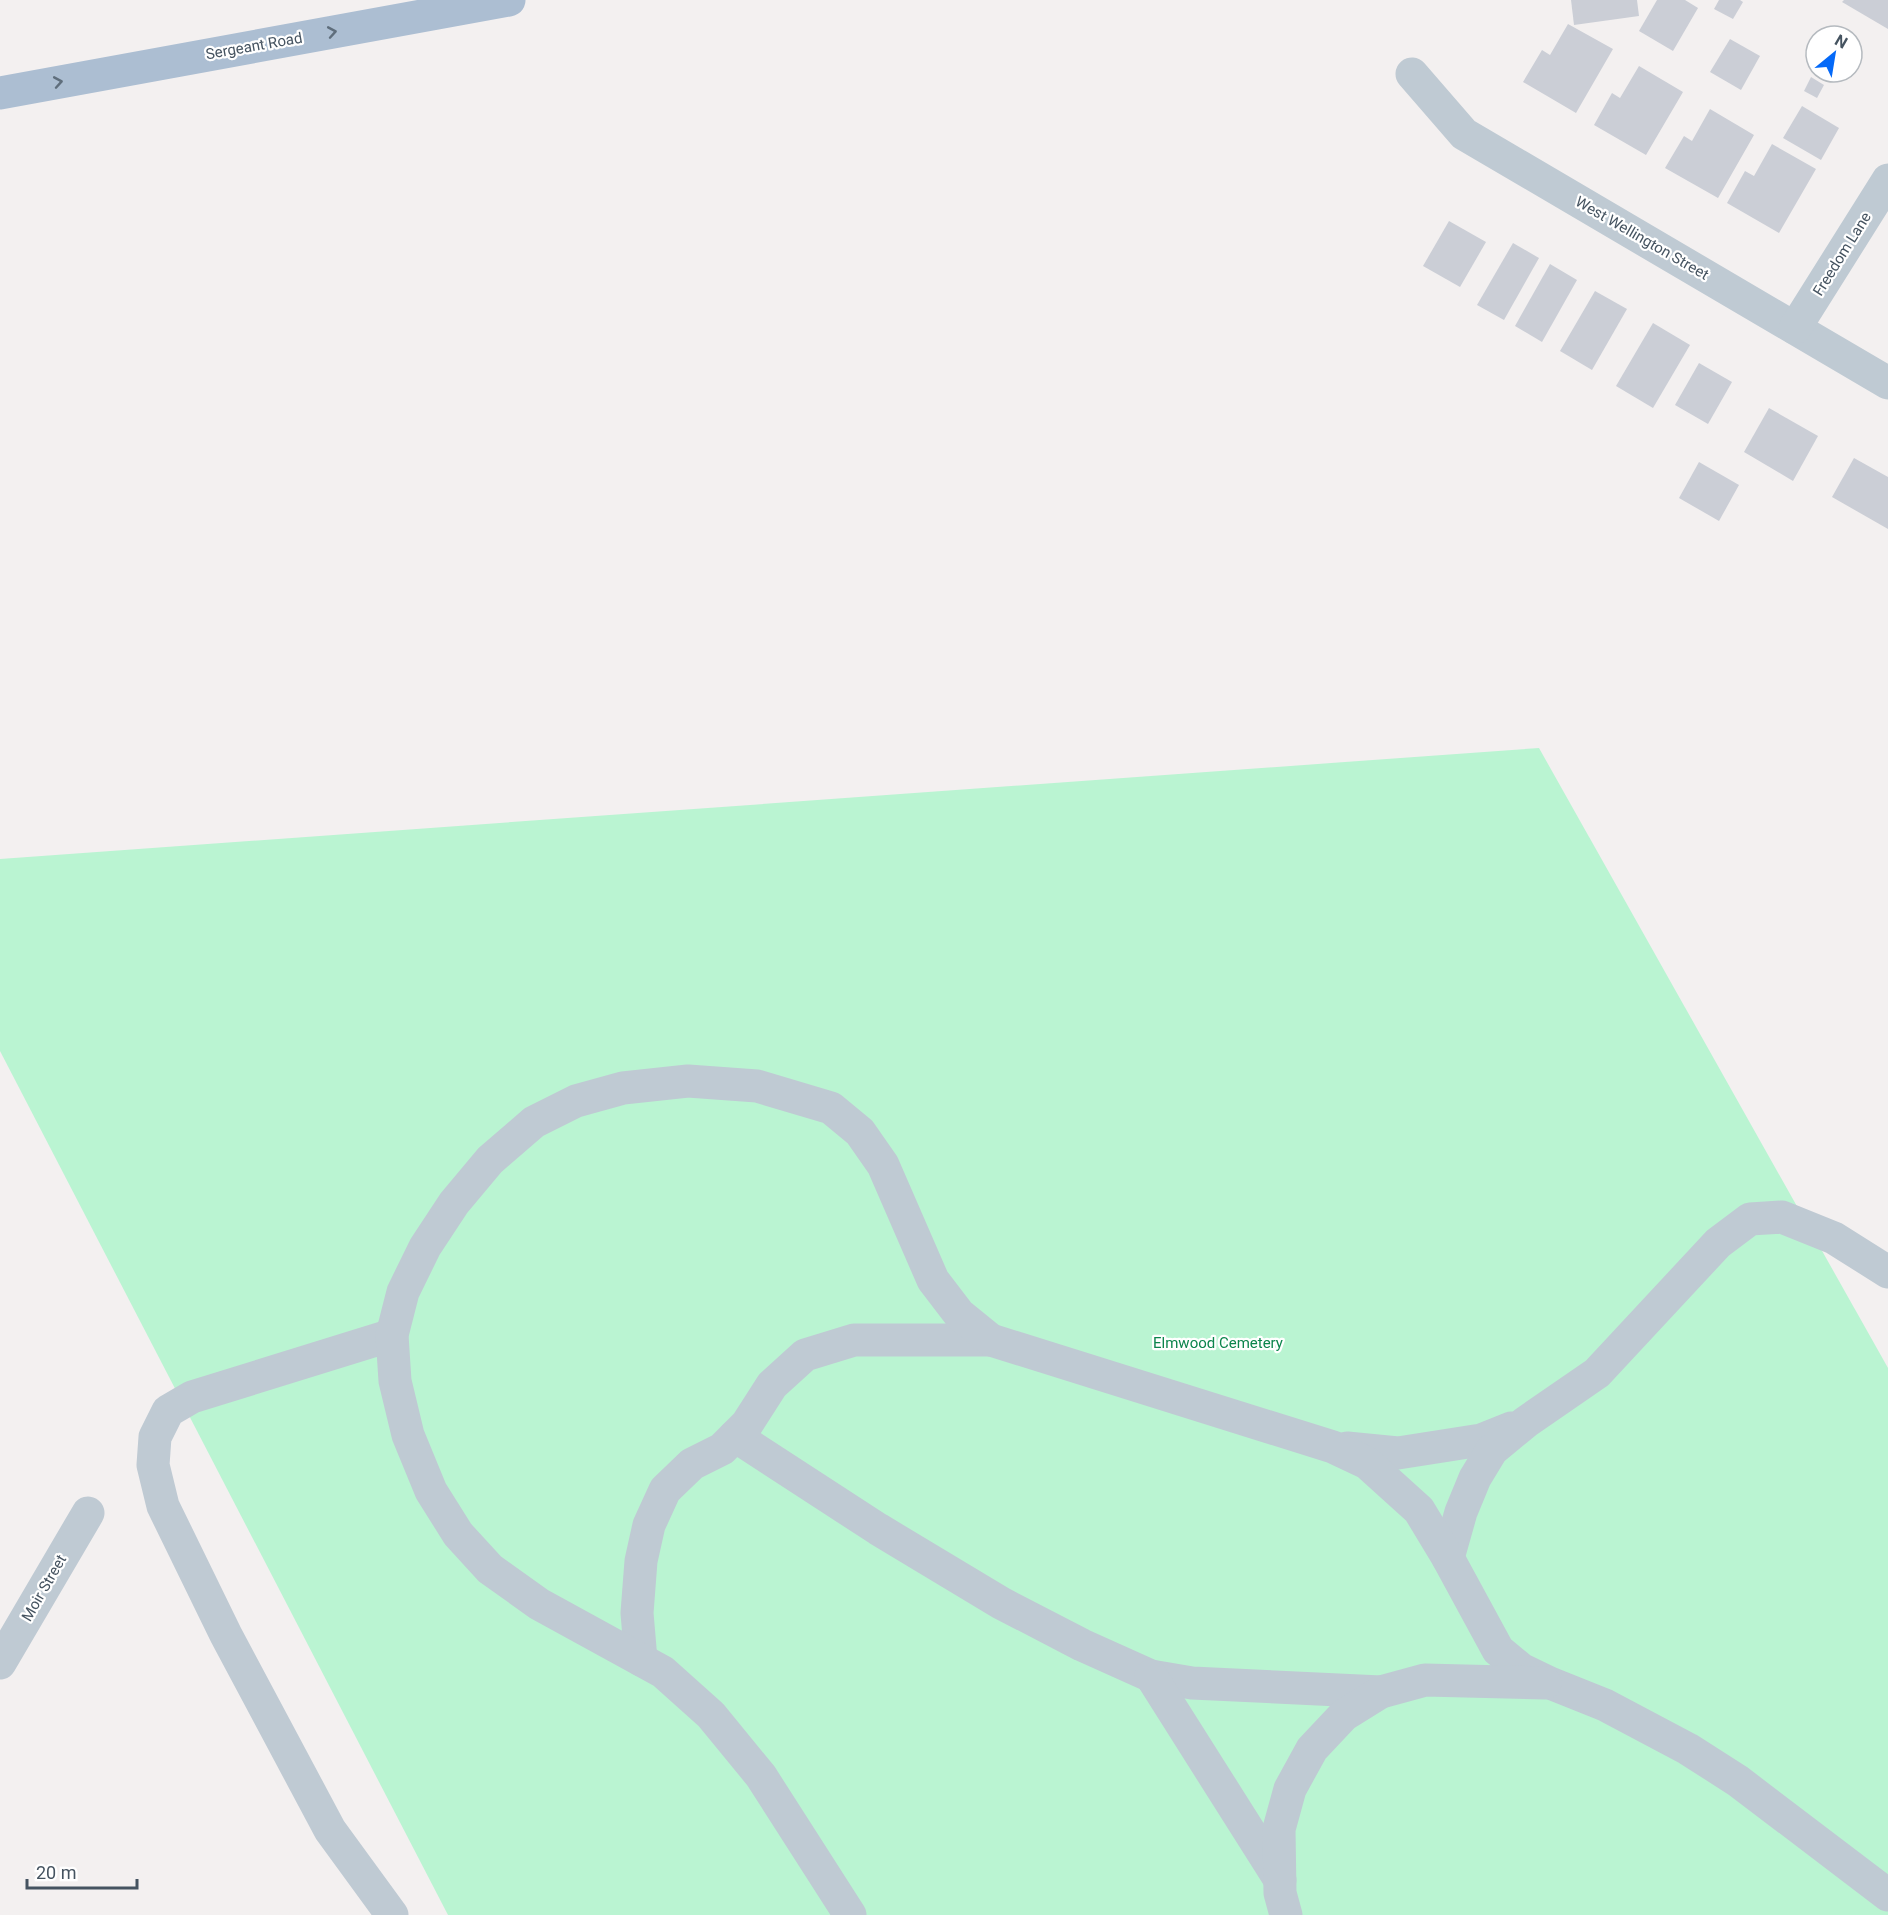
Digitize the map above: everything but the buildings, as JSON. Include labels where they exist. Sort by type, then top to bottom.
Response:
[{"type":"main road","name":"Sergeant Road","points":[[0,93],[509,0]]},
{"type":"street","name":"West Wellington Street","points":[[1412,74],[1464,134],[1888,383]]},
{"type":"street","name":"Freedom Lane","points":[[1795,328],[1888,180]]},
{"type":"street","points":[[850,1915],[767,1785],[711,1715],[663,1672],[539,1604],[490,1569],[458,1534],[431,1491],[408,1435],[395,1380],[392,1335],[403,1292],[425,1247],[448,1212],[490,1160],[534,1122],[576,1101],[623,1088],[688,1081],[757,1086],[831,1108],[860,1132],[883,1166],[933,1280],[959,1314],[991,1340]]},
{"type":"street","points":[[1448,1558],[1461,1512],[1475,1478],[1492,1450],[1526,1422],[1597,1372],[1718,1243],[1750,1219],[1782,1217],[1834,1238],[1888,1272]]},
{"type":"street","points":[[392,1335],[192,1397],[168,1412],[155,1437],[153,1465],[163,1506],[226,1635],[330,1830],[392,1915]]},
{"type":"street","points":[[640,1660],[637,1612],[641,1561],[648,1525],[665,1490],[692,1464],[722,1449],[747,1424],[772,1385],[805,1355],[854,1340],[991,1340],[1333,1447],[1367,1463],[1419,1510],[1498,1650],[1521,1669],[1605,1706],[1688,1749],[1747,1787],[1888,1895]]},
{"type":"street","points":[[1333,1447],[1398,1453],[1480,1440],[1526,1422]]},
{"type":"street","points":[[735,1436],[878,1529],[1000,1603],[1151,1677],[1192,1683],[1381,1692]]},
{"type":"street","name":"Moir Street","points":[[0,1663],[88,1513]]},
{"type":"street","points":[[1151,1677],[1280,1880]]},
{"type":"street","points":[[1286,1915],[1280,1893],[1279,1829],[1290,1789],[1312,1749],[1344,1715],[1381,1692],[1425,1680],[1550,1683]]},
{"type":"green space","name":"Elmwood Cemetery","points":[[1539,748],[1888,1368],[1888,1915],[448,1915],[0,1051],[0,859]]}]
